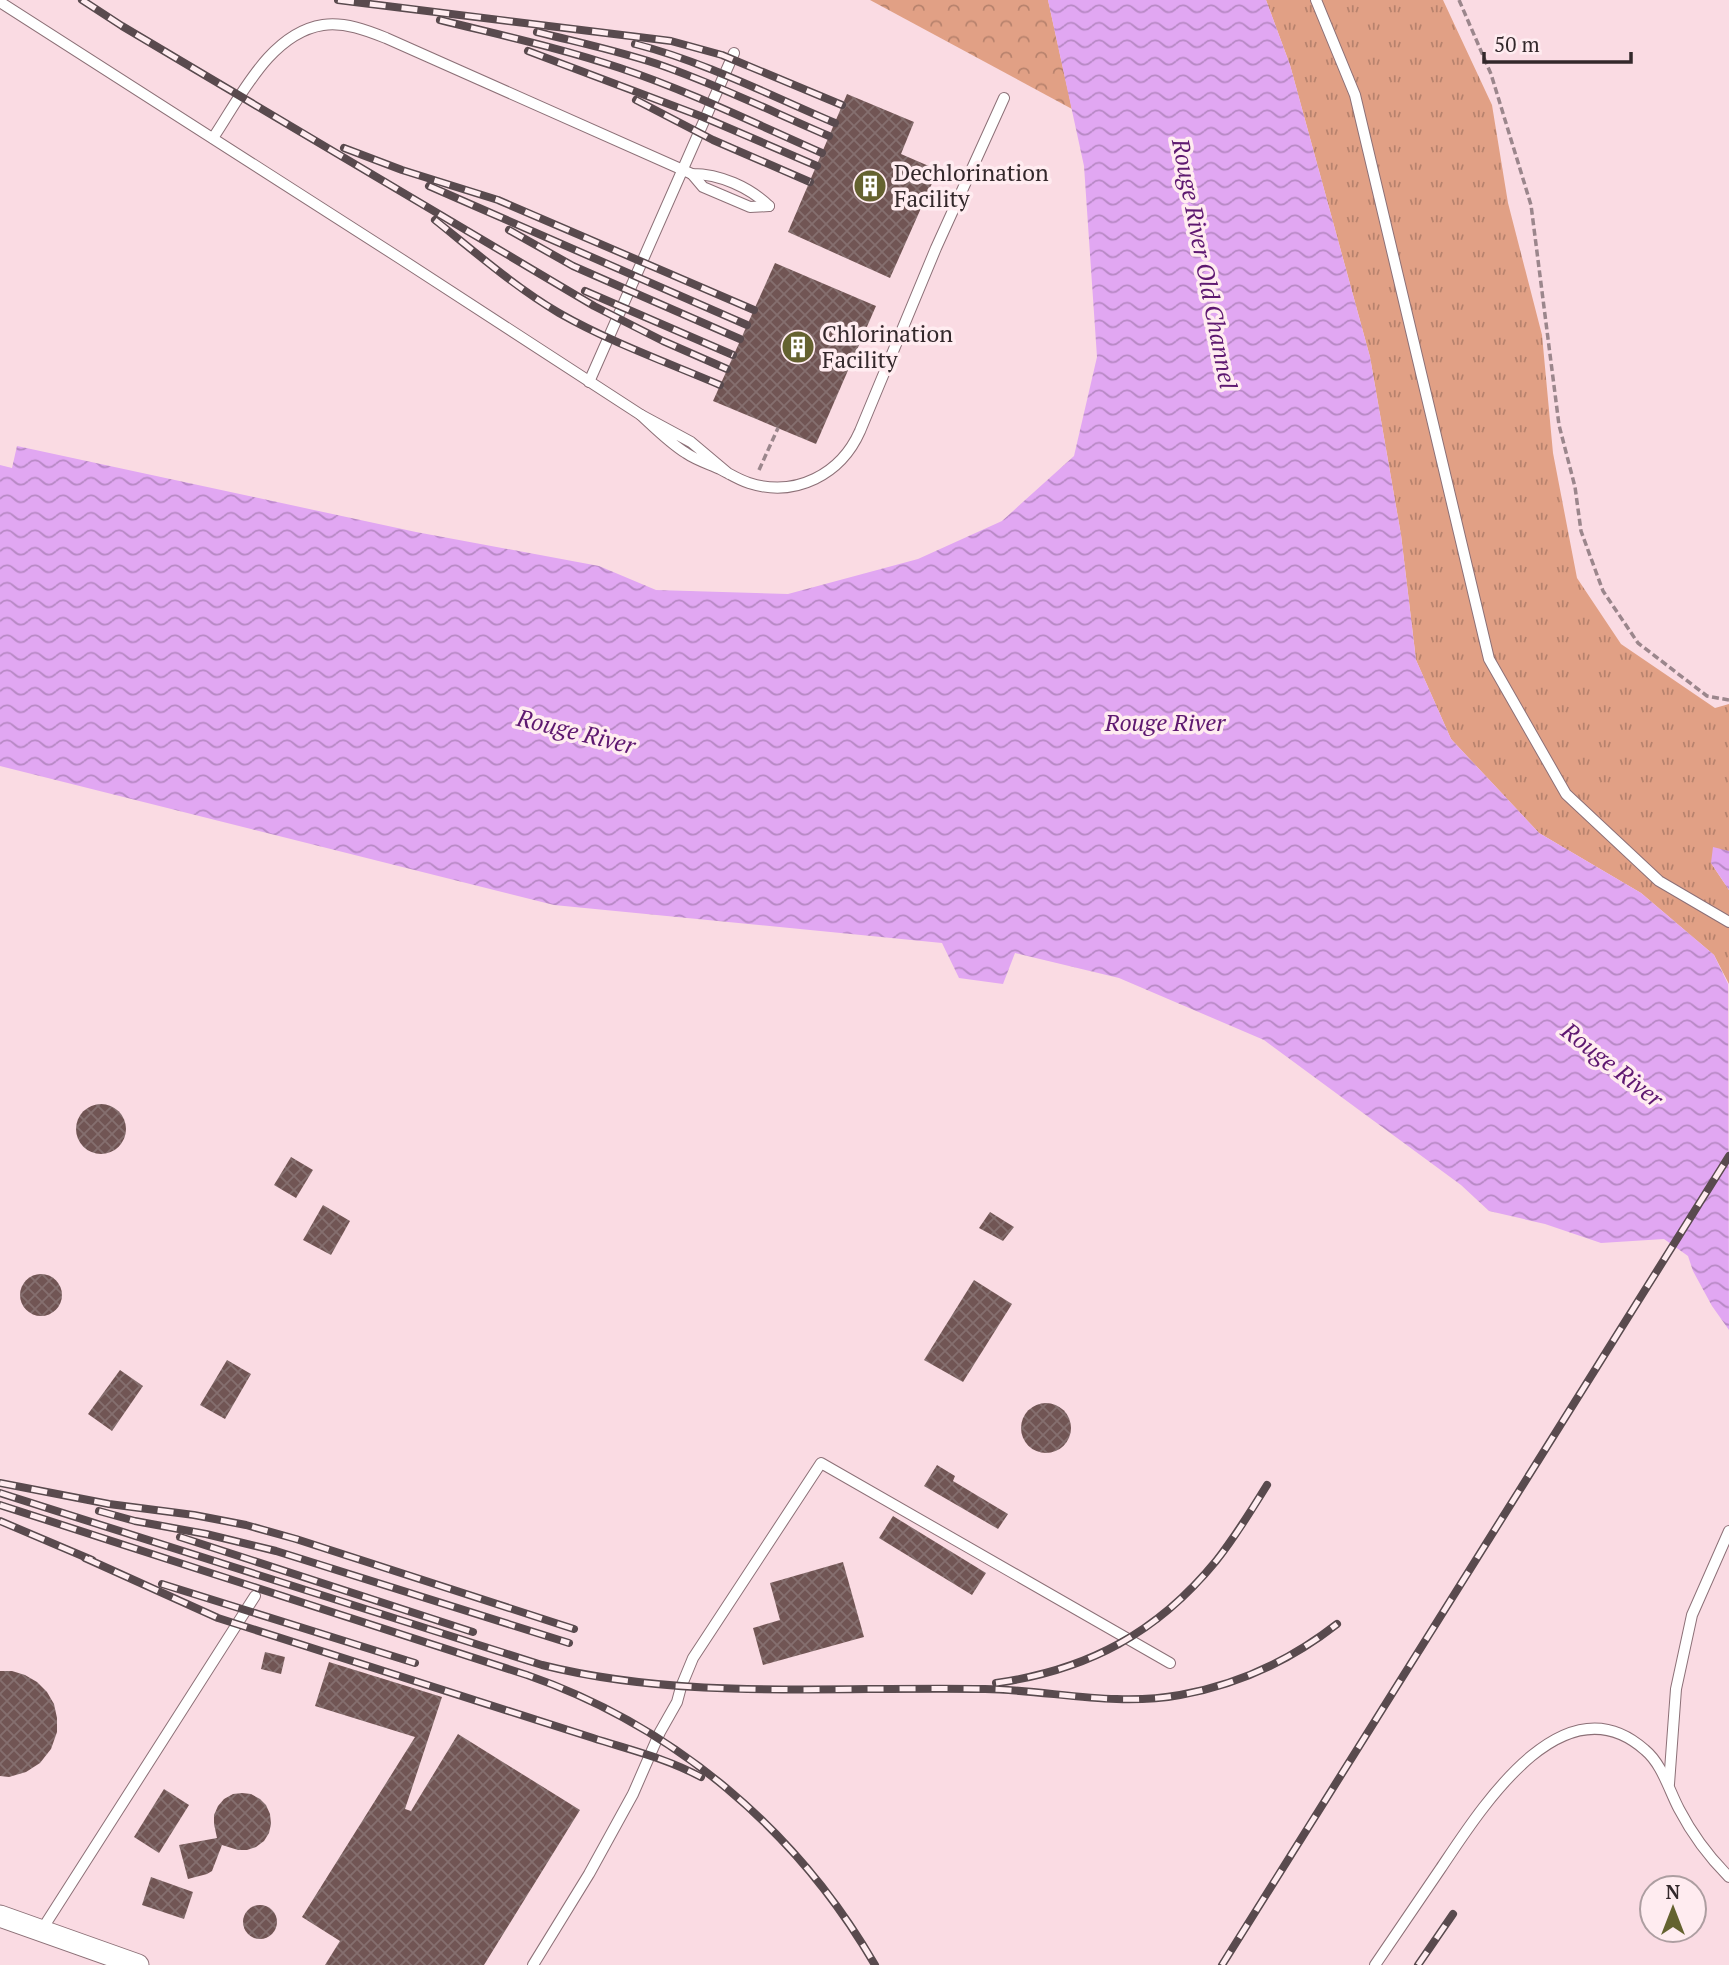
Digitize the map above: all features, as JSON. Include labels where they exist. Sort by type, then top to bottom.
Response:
[{"type":"street","points":[[0,1916],[138,1965]]},
{"type":"lane","points":[[1316,0],[1355,95],[1489,659],[1566,794],[1659,881],[1729,922]]},
{"type":"lane","points":[[0,2],[589,382],[691,442],[729,474],[764,487],[788,488],[812,481],[832,469],[855,443],[936,248],[1004,98]]},
{"type":"lane","points":[[213,138],[274,51],[305,30],[324,25],[346,26],[386,38],[687,172],[709,174],[731,183],[756,194],[769,206],[750,207],[703,187],[687,172]]},
{"type":"lane","points":[[589,382],[687,172],[734,53]]},
{"type":"lane","points":[[533,1965],[589,1874],[633,1794],[660,1732],[677,1702],[693,1658],[821,1463],[1170,1663]]},
{"type":"lane","points":[[1669,1784],[1676,1689],[1692,1615],[1729,1531]]},
{"type":"lane","points":[[41,1931],[255,1596]]},
{"type":"lane","points":[[1376,1965],[1488,1800],[1524,1763],[1546,1745],[1569,1733],[1594,1728],[1619,1732],[1646,1751],[1669,1784],[1678,1808],[1693,1833],[1710,1858],[1729,1877]]},
{"type":"path","points":[[1459,0],[1492,74],[1531,205],[1559,425],[1575,487],[1581,531],[1603,591],[1638,643],[1707,696],[1729,700]]},
{"type":"path","points":[[752,484],[778,428]]},
{"type":"green space","points":[[870,0],[1048,0],[1072,109]]},
{"type":"green space","points":[[1266,0],[1443,0],[1492,105],[1508,203],[1542,335],[1553,453],[1577,578],[1621,644],[1715,708],[1729,704],[1729,851],[1711,863],[1729,890],[1729,984],[1714,955],[1641,893],[1539,833],[1451,739],[1416,660],[1401,535],[1370,357],[1290,65]]},
{"type":"water","name":"Rouge River","points":[[1048,0],[1266,0],[1290,65],[1370,357],[1401,535],[1416,660],[1451,739],[1539,833],[1641,893],[1714,955],[1728,984],[1729,1330],[1712,1306],[1688,1256],[1664,1239],[1601,1243],[1545,1224],[1489,1211],[1461,1185],[1264,1040],[1119,978],[1015,953],[1003,984],[959,978],[942,943],[554,905],[0,766],[0,465],[12,468],[17,446],[416,532],[599,566],[656,590],[788,594],[918,559],[1002,521],[1074,456],[1097,357],[1084,166]]},
{"type":"water","points":[[1713,847],[1729,851],[1729,890],[1711,863]]},
{"type":"building","name":"Dechlorination Facility","points":[[847,94],[914,122],[901,154],[938,170],[890,278],[788,232]]},
{"type":"building","name":"Chlorination Facility","points":[[775,263],[876,306],[816,444],[713,401]]},
{"type":"building","points":[[101,1104],[119,1111],[126,1129],[119,1147],[101,1154],[83,1147],[76,1129],[83,1111]]},
{"type":"building","points":[[291,1157],[313,1170],[296,1198],[274,1185]]},
{"type":"building","points":[[323,1205],[350,1221],[331,1255],[303,1240]]},
{"type":"building","points":[[990,1212],[1014,1227],[1003,1241],[979,1228]]},
{"type":"building","points":[[41,1274],[56,1280],[62,1295],[56,1310],[41,1316],[26,1310],[20,1295],[26,1280]]},
{"type":"building","points":[[974,1280],[1012,1304],[963,1382],[924,1360]]},
{"type":"building","points":[[227,1360],[251,1374],[225,1419],[200,1405]]},
{"type":"building","points":[[120,1370],[143,1386],[112,1431],[88,1414]]},
{"type":"building","points":[[1046,1403],[1064,1410],[1071,1428],[1064,1446],[1046,1453],[1028,1446],[1021,1428],[1028,1410]]},
{"type":"building","points":[[937,1465],[955,1476],[953,1481],[1008,1514],[998,1529],[924,1486]]},
{"type":"building","points":[[893,1516],[986,1573],[972,1595],[879,1538]]},
{"type":"building","points":[[843,1562],[864,1637],[763,1665],[753,1628],[780,1620],[770,1583]]},
{"type":"building","points":[[265,1652],[285,1657],[281,1674],[261,1669]]},
{"type":"building","points":[[329,1662],[442,1697],[405,1809],[411,1811],[458,1734],[580,1810],[484,1965],[325,1965],[340,1941],[302,1917],[415,1737],[315,1706]]},
{"type":"building","points":[[0,1671],[12,1671],[37,1682],[54,1704],[57,1718],[57,1732],[51,1749],[40,1763],[26,1772],[9,1777],[0,1776]]},
{"type":"building","points":[[164,1789],[189,1805],[159,1853],[134,1837]]},
{"type":"building","points":[[233,1794],[251,1794],[266,1805],[271,1824],[264,1841],[247,1850],[222,1845],[212,1871],[188,1879],[179,1845],[217,1838],[214,1815],[218,1806]]},
{"type":"building","points":[[151,1877],[193,1892],[184,1919],[142,1905]]},
{"type":"building","points":[[260,1905],[272,1910],[277,1922],[272,1934],[260,1939],[248,1934],[243,1922],[248,1910]]},
{"type":"railway","points":[[82,0],[594,306],[727,369]]},
{"type":"railway","points":[[338,0],[671,41],[722,55],[842,105]]},
{"type":"railway","points":[[440,20],[553,48],[646,77],[822,153]]},
{"type":"railway","points":[[537,32],[666,67],[829,136]]},
{"type":"railway","points":[[635,44],[712,70],[835,123]]},
{"type":"railway","points":[[528,51],[703,117],[817,166]]},
{"type":"railway","points":[[636,100],[713,140],[810,182]]},
{"type":"railway","points":[[344,148],[402,170],[498,200],[754,310]]},
{"type":"railway","points":[[429,186],[747,325]]},
{"type":"railway","points":[[435,220],[511,281],[559,313],[618,342],[720,385]]},
{"type":"railway","points":[[509,230],[573,266],[740,339]]},
{"type":"railway","points":[[585,291],[733,355]]},
{"type":"railway","points":[[1222,1965],[1729,1156]]},
{"type":"railway","points":[[0,1483],[109,1504],[246,1525],[574,1629]]},
{"type":"railway","points":[[996,1683],[1061,1669],[1090,1658],[1145,1628],[1170,1609],[1216,1561],[1267,1485]]},
{"type":"railway","points":[[0,1493],[542,1665],[651,1684],[762,1689],[985,1689],[1106,1699],[1155,1698],[1201,1691],[1243,1678],[1282,1660],[1337,1624]]},
{"type":"railway","points":[[0,1505],[527,1675],[581,1697],[632,1723],[727,1788],[769,1827],[808,1870],[844,1916],[875,1965]]},
{"type":"railway","points":[[99,1511],[276,1551],[569,1643]]},
{"type":"railway","points":[[0,1521],[92,1560]]},
{"type":"railway","points":[[180,1537],[473,1632]]},
{"type":"railway","points":[[85,1558],[218,1618],[648,1755],[701,1777]]},
{"type":"railway","points":[[162,1584],[415,1663]]},
{"type":"railway","points":[[1418,1965],[1453,1914]]},
{"type":"place","name":"Dechlorination Facility","points":[[870,186]]},
{"type":"place","name":"Chlorination Facility","points":[[798,347]]},
{"type":"water label","name":"Rouge River Old Channel","points":[[1204,264]]}]
